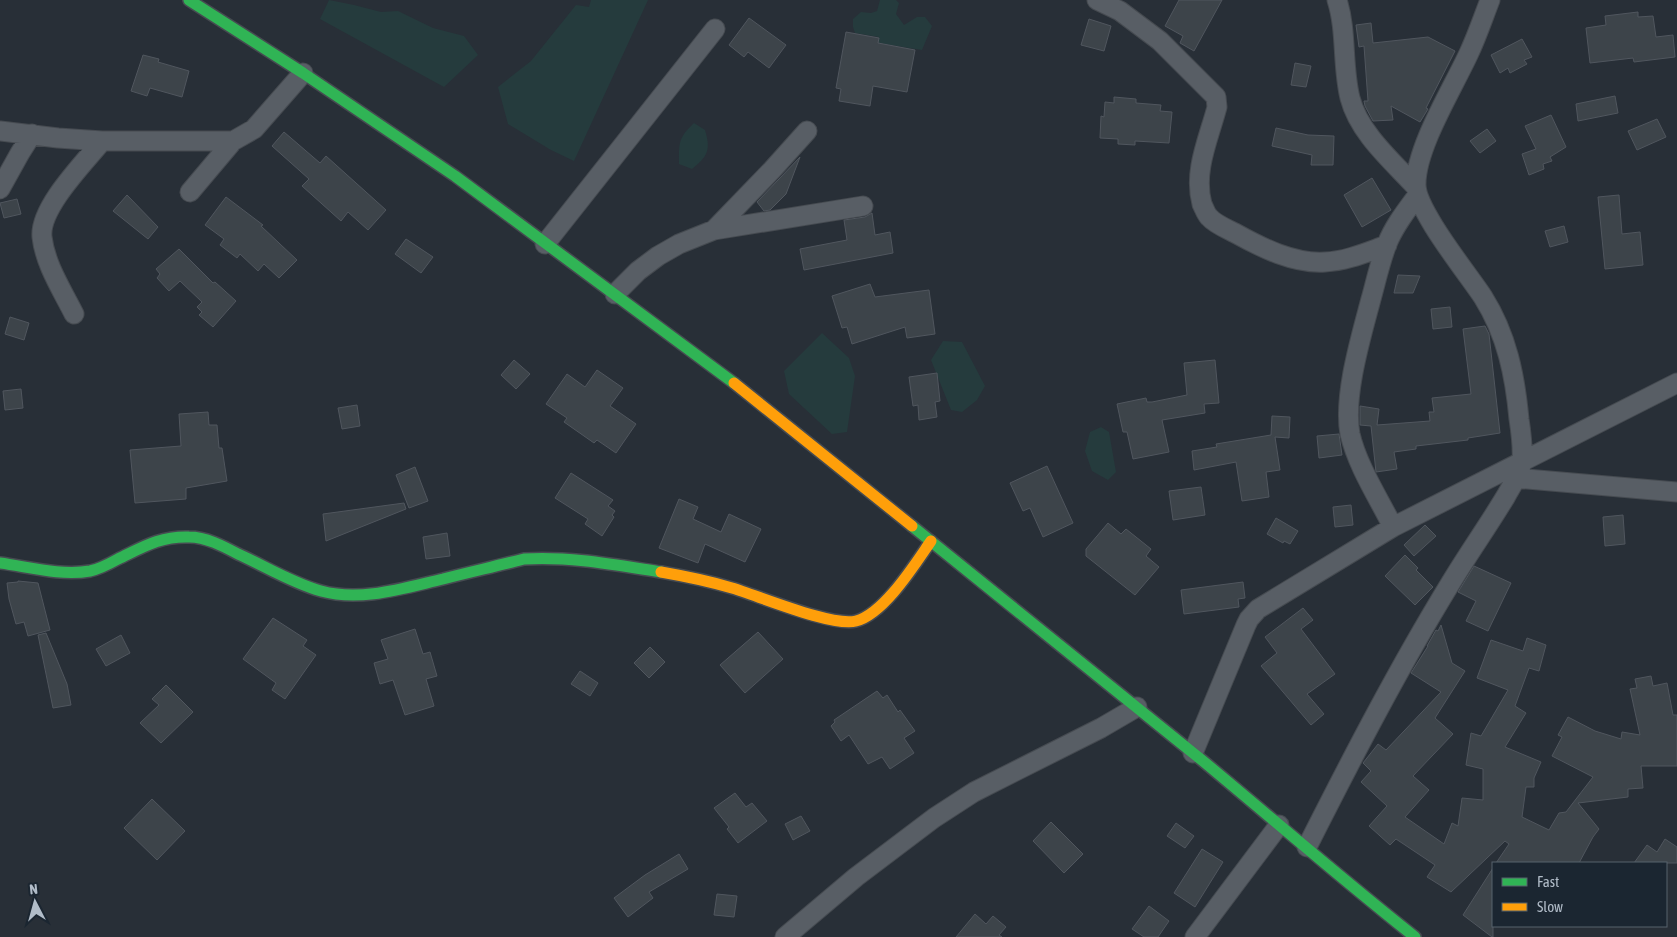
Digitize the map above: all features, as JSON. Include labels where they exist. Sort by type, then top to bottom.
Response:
[{"type":"main road","points":[[189,0],[303,73],[455,176],[544,244],[717,370],[1137,707],[1307,847],[1346,882],[1415,937]]},
{"type":"main road","points":[[0,564],[66,572],[90,571],[103,567],[152,542],[165,538],[190,537],[203,539],[225,547],[299,583],[339,595],[366,596],[524,560],[541,558],[565,559],[675,574],[730,587],[825,618],[847,623],[856,622],[865,617],[889,597],[931,541]]},
{"type":"street","points":[[1097,0],[1120,11],[1160,41],[1216,97],[1217,107],[1200,171],[1201,199],[1209,217],[1253,243],[1278,254],[1304,261],[1323,263],[1336,261],[1350,258],[1387,244]]},
{"type":"street","points":[[1307,847],[1411,650],[1519,470],[1517,402],[1512,365],[1499,327],[1483,297],[1456,260],[1416,191],[1375,142],[1358,118],[1350,99],[1337,0]]},
{"type":"street","points":[[1393,527],[1357,456],[1350,434],[1348,418],[1359,343],[1387,244],[1416,191],[1416,175],[1424,149],[1469,52],[1490,0]]},
{"type":"street","points":[[544,244],[715,29]]},
{"type":"street","points":[[190,192],[233,141],[254,129],[303,73]]},
{"type":"street","points":[[0,130],[102,141],[233,141]]},
{"type":"street","points":[[714,230],[772,170],[806,131]]},
{"type":"street","points":[[0,189],[32,134]]},
{"type":"street","points":[[74,314],[53,272],[45,249],[42,236],[43,222],[58,194],[102,141]]},
{"type":"street","points":[[615,294],[638,271],[658,256],[679,244],[714,230],[863,206]]},
{"type":"street","points":[[1193,754],[1246,625],[1253,614],[1272,600],[1393,527],[1519,470],[1677,383]]},
{"type":"street","points":[[1519,470],[1677,492]]},
{"type":"street","points":[[785,937],[856,877],[934,818],[974,792],[1101,728],[1137,707]]},
{"type":"street","points":[[1195,937],[1279,824]]},
{"type":"green space","points":[[329,0],[381,12],[398,11],[433,28],[464,36],[478,55],[444,87],[320,19]]},
{"type":"green space","points":[[591,0],[648,0],[574,161],[551,150],[508,124],[498,87],[531,61],[576,5],[589,7]]},
{"type":"green space","points":[[880,0],[896,0],[899,3],[896,14],[904,25],[917,17],[925,17],[932,26],[922,50],[878,43],[879,37],[855,33],[853,19],[861,12],[871,13],[877,11]]},
{"type":"green space","points":[[694,123],[705,130],[708,148],[702,160],[692,169],[679,164],[679,151],[682,137]]},
{"type":"green space","points":[[822,333],[849,358],[855,376],[847,432],[832,434],[789,394],[784,371]]},
{"type":"green space","points":[[943,341],[962,342],[985,386],[977,400],[962,412],[951,410],[931,360]]},
{"type":"green space","points":[[1101,427],[1109,432],[1116,472],[1108,480],[1092,471],[1085,451],[1090,432]]},
{"type":"building","points":[[1179,0],[1222,0],[1194,51],[1180,43],[1183,36],[1165,26]]},
{"type":"building","points":[[1638,12],[1638,17],[1653,16],[1656,37],[1673,35],[1675,57],[1634,62],[1633,58],[1590,63],[1586,28],[1606,25],[1605,16]]},
{"type":"building","points":[[749,18],[786,45],[769,68],[748,52],[744,57],[729,45]]},
{"type":"building","points":[[1089,19],[1111,26],[1104,51],[1081,45]]},
{"type":"building","points":[[1371,23],[1373,43],[1428,37],[1455,51],[1420,122],[1391,106],[1393,120],[1373,121],[1365,106],[1364,101],[1368,101],[1364,46],[1359,47],[1356,25]]},
{"type":"building","points":[[846,32],[879,38],[878,43],[915,50],[907,92],[873,86],[870,106],[839,101],[841,89],[836,88]]},
{"type":"building","points":[[1522,39],[1532,57],[1524,60],[1527,64],[1510,73],[1508,68],[1500,73],[1491,55]]},
{"type":"building","points":[[143,55],[159,59],[158,62],[189,71],[182,97],[150,88],[147,96],[131,91]]},
{"type":"building","points":[[1295,63],[1311,66],[1306,87],[1291,85]]},
{"type":"building","points":[[1615,96],[1618,113],[1578,121],[1576,104]]},
{"type":"building","points":[[1114,97],[1136,99],[1136,103],[1161,105],[1160,111],[1172,112],[1169,143],[1135,141],[1135,145],[1118,144],[1118,139],[1100,138],[1101,116],[1104,117],[1105,102],[1114,103]]},
{"type":"building","points":[[1551,115],[1566,147],[1550,157],[1552,161],[1543,164],[1544,169],[1529,175],[1522,154],[1536,149],[1525,126]]},
{"type":"building","points":[[1657,119],[1666,137],[1637,150],[1628,131]]},
{"type":"building","points":[[1276,128],[1308,135],[1334,136],[1333,165],[1311,165],[1312,155],[1272,146]]},
{"type":"building","points":[[1487,129],[1496,141],[1480,153],[1470,141]]},
{"type":"building","points":[[284,132],[320,163],[326,156],[386,210],[368,230],[348,212],[341,221],[302,186],[309,179],[272,146]]},
{"type":"building","points":[[800,157],[786,194],[770,210],[764,211],[757,202]]},
{"type":"building","points":[[1372,178],[1391,210],[1362,227],[1344,195]]},
{"type":"building","points":[[127,195],[158,227],[148,239],[113,211]]},
{"type":"building","points":[[1619,195],[1622,234],[1640,232],[1643,265],[1605,269],[1598,197]]},
{"type":"building","points":[[226,197],[263,225],[261,226],[297,260],[279,278],[264,264],[258,271],[240,254],[237,258],[220,245],[224,239],[205,225]]},
{"type":"building","points":[[17,199],[21,214],[4,218],[0,203]]},
{"type":"building","points":[[872,213],[875,235],[890,232],[893,253],[804,270],[800,249],[847,240],[844,220],[865,217]]},
{"type":"building","points":[[1564,226],[1568,242],[1550,247],[1545,231]]},
{"type":"building","points":[[406,239],[433,257],[421,273],[395,254]]},
{"type":"building","points":[[179,249],[213,283],[215,282],[236,301],[213,327],[199,315],[202,312],[197,307],[202,302],[180,281],[169,291],[157,278],[160,274],[156,269]]},
{"type":"building","points":[[1398,275],[1420,276],[1413,293],[1394,293]]},
{"type":"building","points":[[870,284],[875,297],[929,290],[935,334],[907,338],[905,327],[852,344],[847,327],[842,328],[832,296]]},
{"type":"building","points":[[1450,307],[1452,327],[1433,329],[1431,309]]},
{"type":"building","points":[[10,317],[29,323],[24,340],[5,334]]},
{"type":"building","points":[[1485,326],[1489,334],[1500,433],[1468,438],[1468,440],[1416,446],[1416,449],[1394,452],[1397,469],[1376,472],[1371,426],[1360,425],[1360,406],[1379,409],[1377,425],[1430,421],[1429,412],[1434,412],[1432,398],[1471,394],[1463,329]]},
{"type":"building","points":[[514,360],[530,374],[516,389],[501,375]]},
{"type":"building","points":[[1215,360],[1219,403],[1204,404],[1205,413],[1162,420],[1169,452],[1133,459],[1127,432],[1123,432],[1117,404],[1146,398],[1147,402],[1152,402],[1187,395],[1184,363]]},
{"type":"building","points":[[597,370],[623,388],[610,406],[636,424],[616,453],[597,440],[594,443],[564,422],[567,418],[546,404],[567,374],[585,387]]},
{"type":"building","points":[[937,373],[940,401],[935,402],[937,417],[919,420],[918,405],[913,406],[909,377]]},
{"type":"building","points":[[21,389],[23,408],[5,410],[3,391]]},
{"type":"building","points":[[357,405],[360,426],[342,429],[338,408]]},
{"type":"building","points":[[208,412],[209,425],[217,425],[219,448],[222,448],[227,481],[186,488],[186,499],[135,503],[130,450],[181,446],[179,414]]},
{"type":"building","points":[[1272,416],[1290,417],[1289,438],[1275,437],[1280,470],[1266,472],[1269,497],[1242,501],[1236,462],[1194,470],[1192,451],[1217,447],[1216,444],[1271,435]]},
{"type":"building","points":[[1339,434],[1342,455],[1319,458],[1317,436]]},
{"type":"building","points":[[1047,466],[1073,523],[1043,537],[1030,508],[1023,511],[1010,483]]},
{"type":"building","points":[[415,467],[428,501],[409,508],[396,475]]},
{"type":"building","points":[[571,473],[613,500],[608,506],[615,511],[612,515],[614,517],[602,536],[585,524],[588,519],[555,498]]},
{"type":"building","points":[[1201,487],[1205,515],[1173,520],[1169,491]]},
{"type":"building","points":[[679,499],[698,507],[693,519],[721,532],[729,514],[761,529],[745,562],[705,544],[698,563],[659,548]]},
{"type":"building","points":[[404,503],[406,509],[326,541],[323,514]]},
{"type":"building","points":[[1351,505],[1353,525],[1335,527],[1333,507]]},
{"type":"building","points":[[1623,515],[1625,544],[1605,546],[1603,517]]},
{"type":"building","points":[[1276,518],[1298,531],[1290,544],[1284,541],[1283,543],[1267,534]]},
{"type":"building","points":[[1108,523],[1121,534],[1126,529],[1151,549],[1146,556],[1159,567],[1135,595],[1086,556],[1086,549]]},
{"type":"building","points":[[1425,525],[1436,536],[1414,556],[1404,545]]},
{"type":"building","points":[[447,533],[450,556],[426,559],[423,537]]},
{"type":"building","points":[[1405,555],[1418,568],[1416,570],[1433,587],[1415,605],[1385,576]]},
{"type":"building","points":[[1474,566],[1511,583],[1488,631],[1466,621],[1476,601],[1458,592]]},
{"type":"building","points":[[18,581],[38,583],[50,630],[28,636],[24,622],[16,624],[7,583]]},
{"type":"building","points":[[1243,582],[1245,598],[1238,599],[1239,607],[1184,614],[1181,590]]},
{"type":"building","points":[[1303,608],[1313,620],[1301,629],[1335,674],[1307,694],[1324,714],[1311,725],[1261,666],[1277,653],[1265,637]]},
{"type":"building","points":[[273,618],[307,640],[303,646],[316,655],[285,699],[272,690],[276,683],[243,659]]},
{"type":"building","points":[[1441,625],[1452,663],[1465,671],[1435,718],[1453,734],[1413,776],[1429,790],[1405,817],[1444,844],[1452,823],[1458,826],[1462,798],[1483,800],[1483,769],[1466,765],[1471,733],[1481,736],[1508,690],[1477,678],[1491,640],[1523,651],[1527,638],[1546,645],[1539,671],[1529,668],[1515,706],[1526,713],[1505,747],[1541,762],[1534,778],[1534,787],[1526,787],[1522,817],[1549,830],[1559,813],[1566,812],[1593,777],[1552,756],[1562,737],[1558,735],[1568,717],[1595,731],[1621,739],[1622,732],[1640,735],[1630,689],[1637,688],[1635,679],[1651,676],[1653,686],[1667,683],[1673,715],[1677,715],[1677,766],[1641,766],[1643,788],[1628,789],[1628,797],[1578,803],[1599,829],[1580,862],[1497,862],[1509,844],[1505,841],[1451,892],[1427,877],[1435,865],[1396,839],[1390,845],[1369,826],[1387,806],[1361,782],[1371,771],[1363,763],[1378,744],[1386,750],[1441,692],[1411,673],[1436,630],[1438,631]]},
{"type":"building","points":[[415,629],[423,654],[430,652],[437,676],[426,679],[434,706],[405,715],[393,680],[380,684],[374,663],[388,659],[381,640]]},
{"type":"building","points":[[758,632],[783,659],[745,693],[720,665]]},
{"type":"building","points":[[46,633],[67,684],[71,705],[53,708],[38,635]]},
{"type":"building","points":[[121,635],[130,653],[106,666],[96,649]]},
{"type":"building","points":[[650,647],[665,662],[649,678],[634,663]]},
{"type":"building","points":[[580,671],[598,683],[590,696],[571,684]]},
{"type":"building","points":[[166,685],[193,712],[161,743],[140,723],[159,705],[152,699]]},
{"type":"building","points":[[877,691],[883,698],[887,695],[898,712],[900,710],[915,731],[904,738],[914,753],[890,769],[882,757],[868,764],[849,735],[841,741],[831,726],[835,722],[834,720]]},
{"type":"building","points":[[735,793],[746,807],[752,803],[767,821],[738,843],[727,829],[729,827],[714,808]]},
{"type":"building","points":[[152,799],[185,831],[157,860],[124,828]]},
{"type":"building","points":[[801,816],[810,831],[793,840],[785,824]]},
{"type":"building","points":[[1051,822],[1083,854],[1064,873],[1033,841]]},
{"type":"building","points":[[1176,823],[1194,836],[1185,848],[1167,836]]},
{"type":"building","points":[[1665,839],[1677,847],[1677,863],[1635,862],[1647,845],[1657,852]]},
{"type":"building","points":[[1202,849],[1223,862],[1195,907],[1174,893]]},
{"type":"building","points":[[679,854],[688,869],[649,892],[653,898],[628,917],[614,898],[645,875]]},
{"type":"building","points":[[1492,870],[1493,937],[1463,915]]},
{"type":"building","points":[[717,894],[737,896],[734,917],[714,915]]},
{"type":"building","points":[[1149,906],[1169,921],[1158,937],[1144,937],[1132,929]]},
{"type":"building","points":[[975,914],[986,924],[993,916],[1006,927],[999,935],[1002,937],[956,937]]},
{"type":"traffic: fast","points":[[189,0],[303,73],[455,176],[734,383]]},
{"type":"traffic: fast","points":[[912,526],[1203,761],[1415,937]]},
{"type":"traffic: fast","points":[[0,563],[56,572],[90,571],[160,540],[189,537],[214,542],[300,584],[336,594],[367,594],[398,590],[524,559],[575,560],[661,572]]},
{"type":"traffic: slow","points":[[734,383],[912,526]]},
{"type":"traffic: slow","points":[[661,572],[723,585],[830,620],[856,621],[867,616],[888,599],[908,575],[931,541]]}]
